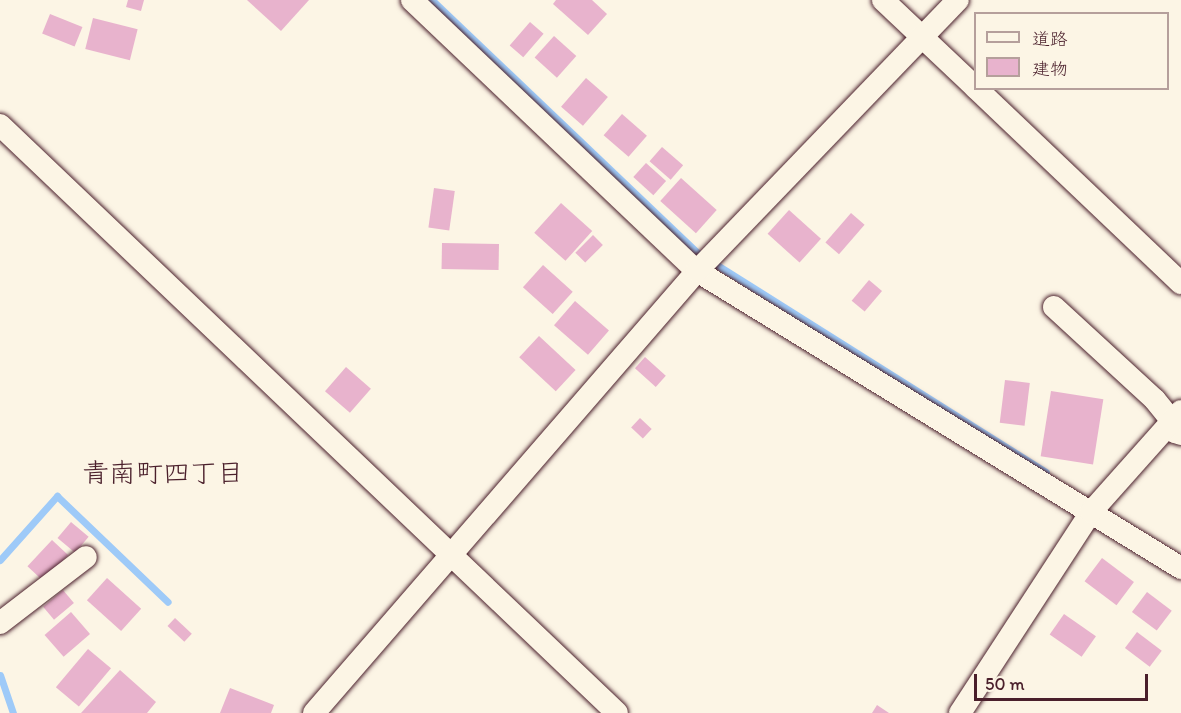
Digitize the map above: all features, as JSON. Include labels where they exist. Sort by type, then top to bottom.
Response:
[{"type":"street","points":[[412,0],[697,271],[1181,568]]},
{"type":"street","points":[[883,0],[974,86]]},
{"type":"street","points":[[314,713],[697,271],[958,0]]},
{"type":"street","points":[[978,90],[1181,283]]},
{"type":"street","points":[[0,125],[617,713]]},
{"type":"street","points":[[960,713],[1091,512],[1178,422],[1054,307]]},
{"type":"street","points":[[0,623],[86,558]]},
{"type":"building","points":[[128,0],[144,0],[141,11],[126,7]]},
{"type":"building","points":[[247,0],[309,0],[281,31]]},
{"type":"building","points":[[556,0],[592,0],[607,14],[588,35],[553,4]]},
{"type":"building","points":[[50,14],[82,27],[75,47],[42,33]]},
{"type":"building","points":[[93,18],[138,29],[130,60],[85,49]]},
{"type":"building","points":[[530,22],[544,34],[523,57],[510,45]]},
{"type":"building","points":[[554,36],[576,56],[557,78],[535,58]]},
{"type":"building","points":[[586,78],[608,97],[583,126],[561,107]]},
{"type":"building","points":[[622,114],[647,136],[629,157],[604,135]]},
{"type":"building","points":[[662,147],[683,165],[671,180],[650,161]]},
{"type":"building","points":[[646,163],[666,181],[653,195],[633,177]]},
{"type":"building","points":[[681,178],[717,210],[696,233],[660,201]]},
{"type":"building","points":[[434,188],[455,191],[449,231],[428,228]]},
{"type":"building","points":[[561,203],[592,231],[565,261],[534,233]]},
{"type":"building","points":[[789,210],[821,239],[800,263],[768,234]]},
{"type":"building","points":[[851,213],[865,225],[839,254],[825,242]]},
{"type":"building","points":[[593,235],[603,245],[585,263],[575,253]]},
{"type":"building","points":[[442,243],[499,244],[499,270],[442,269]]},
{"type":"building","points":[[543,265],[573,292],[553,314],[523,287]]},
{"type":"building","points":[[869,280],[882,291],[865,312],[852,301]]},
{"type":"building","points":[[575,301],[609,331],[588,355],[554,325]]},
{"type":"building","points":[[539,336],[576,370],[556,391],[519,357]]},
{"type":"building","points":[[645,357],[666,376],[656,387],[635,368]]},
{"type":"building","points":[[346,367],[371,389],[350,413],[325,391]]},
{"type":"building","points":[[1005,380],[1030,383],[1025,426],[1000,423]]},
{"type":"building","points":[[1051,391],[1103,399],[1093,464],[1041,456]]},
{"type":"building","points":[[640,418],[652,429],[643,438],[631,428]]},
{"type":"building","points":[[71,522],[89,537],[75,553],[58,538]]},
{"type":"building","points":[[52,540],[68,555],[44,581],[27,566]]},
{"type":"building","points":[[1102,558],[1134,582],[1116,605],[1085,581]]},
{"type":"building","points":[[107,578],[141,609],[121,631],[87,600]]},
{"type":"building","points":[[63,590],[74,603],[54,620],[43,607]]},
{"type":"building","points":[[1147,592],[1172,611],[1157,631],[1132,612]]},
{"type":"building","points":[[71,612],[90,634],[64,657],[45,635]]},
{"type":"building","points":[[1064,614],[1096,636],[1082,657],[1050,634]]},
{"type":"building","points":[[175,618],[192,634],[184,642],[167,626]]},
{"type":"building","points":[[1137,632],[1162,651],[1150,667],[1125,648]]},
{"type":"building","points":[[88,649],[111,668],[79,707],[56,687]]},
{"type":"building","points":[[120,670],[156,702],[147,713],[81,713]]},
{"type":"building","points":[[230,688],[274,705],[271,713],[220,713]]},
{"type":"building","points":[[877,705],[889,713],[872,713]]},
{"type":"waterway","points":[[432,0],[698,253],[1046,472]]},
{"type":"waterway","points":[[0,560],[57,496],[168,602]]},
{"type":"waterway","points":[[0,675],[13,713]]},
{"type":"district","name":"青南町四丁目","points":[[163,473]]}]
